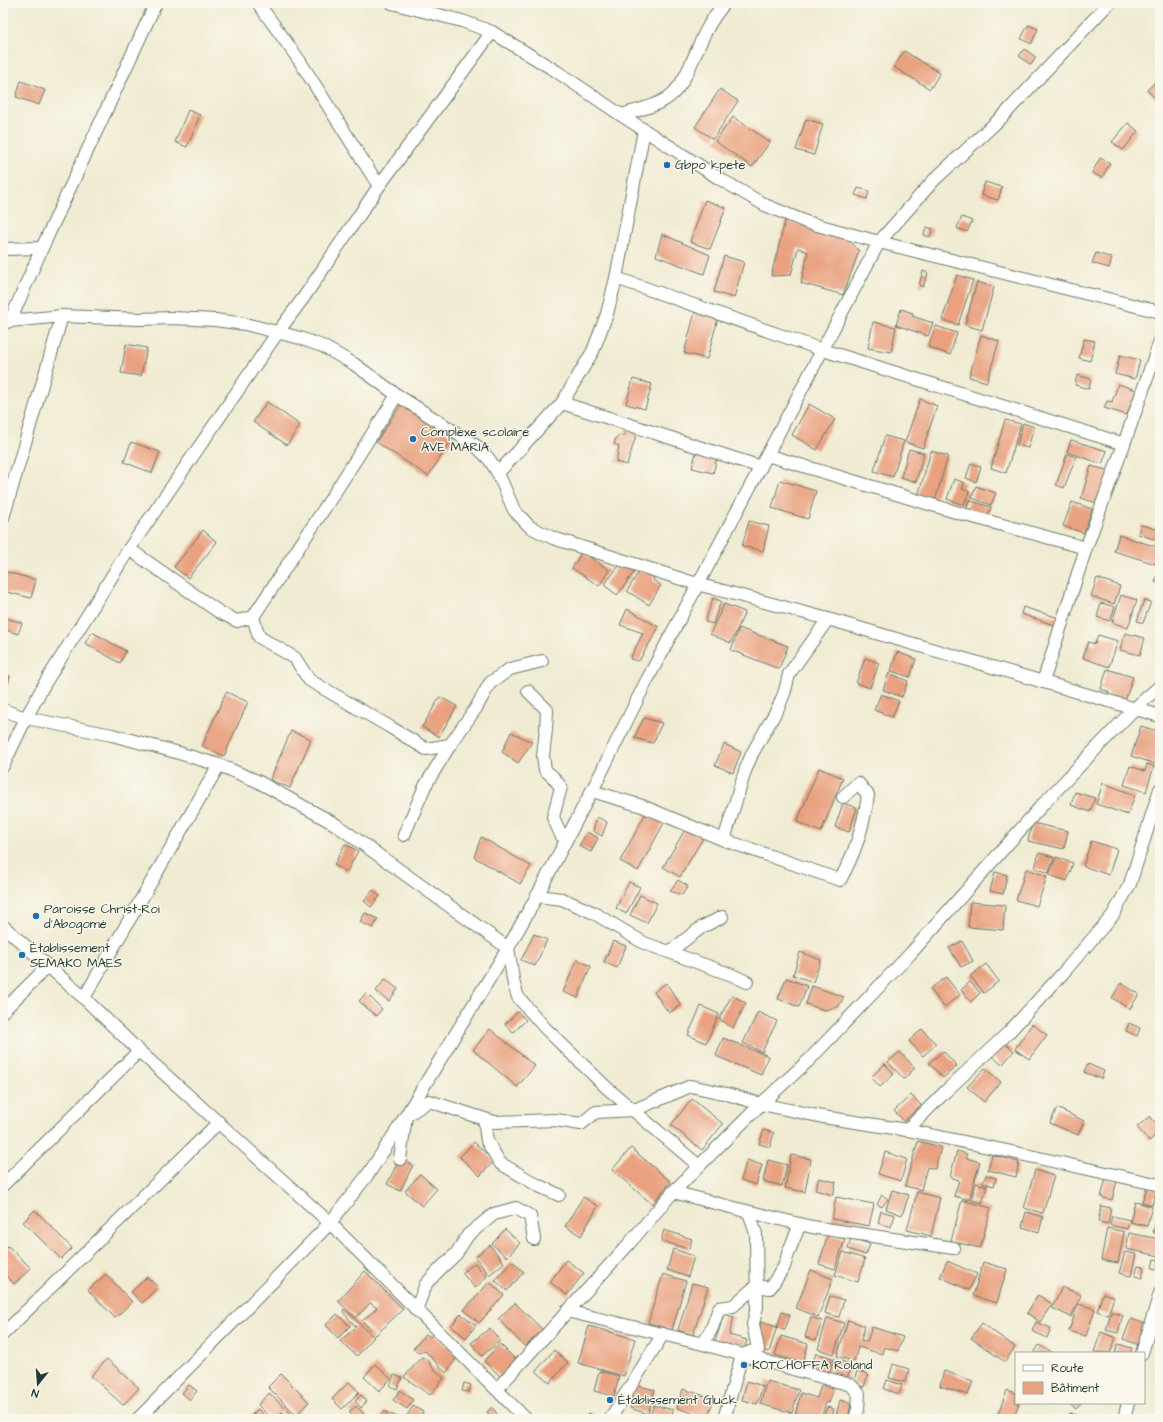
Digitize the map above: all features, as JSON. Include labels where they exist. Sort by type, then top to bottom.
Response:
[{"type":"street","points":[[6,322],[156,3]]},
{"type":"street","points":[[258,3],[299,60],[379,186]]},
{"type":"street","points":[[392,3],[462,21],[492,32],[556,71],[720,179],[765,205],[806,222],[879,242],[1160,312]]},
{"type":"street","points":[[621,115],[660,102],[671,96],[680,86],[706,32],[725,3]]},
{"type":"street","points":[[138,1419],[330,1223],[369,1173],[406,1116],[508,948],[537,896],[697,584],[761,467],[879,242],[934,180],[1003,116],[1109,3]]},
{"type":"street","points":[[3,766],[26,718],[45,684],[129,549],[278,332],[304,298],[379,186],[492,32]]},
{"type":"street","points":[[498,473],[562,403],[593,351],[607,314],[616,278],[644,130]]},
{"type":"street","points":[[3,249],[42,248]]},
{"type":"street","points":[[616,278],[822,350],[1124,444]]},
{"type":"street","points":[[6,322],[62,316],[215,320],[245,324],[278,332],[322,346],[354,364],[397,395],[475,445],[489,458],[498,473],[514,510],[530,527],[553,538],[697,584],[828,619],[1160,716]]},
{"type":"street","points":[[3,518],[62,316]]},
{"type":"street","points":[[1043,682],[1086,548],[1160,341]]},
{"type":"street","points":[[129,549],[220,612],[237,621],[253,617],[397,395]]},
{"type":"street","points":[[562,403],[761,467]]},
{"type":"street","points":[[767,455],[959,513],[1086,548]]},
{"type":"street","points":[[253,617],[259,637],[295,658],[309,680],[362,712],[390,726],[426,749],[450,745]]},
{"type":"street","points":[[724,840],[745,771],[752,754],[780,706],[789,674],[828,619]]},
{"type":"street","points":[[404,835],[426,786],[450,745],[476,708],[490,683],[510,669],[542,661]]},
{"type":"street","points":[[497,1389],[673,1192],[761,1104],[809,1060],[911,953],[1044,803],[1135,708],[1160,686]]},
{"type":"street","points":[[528,691],[547,710],[542,756],[545,770],[561,787],[553,817],[561,835],[570,834]]},
{"type":"street","points":[[3,710],[26,718],[112,735],[219,765],[257,781],[335,824],[508,948],[514,986],[518,997],[562,1046],[607,1088],[699,1166]]},
{"type":"street","points":[[84,998],[219,765]]},
{"type":"street","points":[[592,791],[642,806],[724,840],[840,880],[850,862],[865,812],[868,795],[858,784],[842,796]]},
{"type":"street","points":[[907,1130],[1009,1032],[1113,915],[1130,884],[1160,790]]},
{"type":"street","points":[[537,896],[562,899],[594,913],[644,943],[732,974],[747,982]]},
{"type":"street","points":[[669,952],[702,927],[722,917]]},
{"type":"street","points":[[3,926],[330,1223],[526,1419]]},
{"type":"street","points":[[3,1011],[48,966]]},
{"type":"street","points":[[3,1185],[139,1051]]},
{"type":"street","points":[[400,1159],[406,1116],[429,1101],[494,1122],[556,1120],[581,1124],[596,1112],[634,1110],[691,1086],[761,1104],[823,1117],[907,1130],[1160,1185]]},
{"type":"street","points":[[484,1118],[487,1141],[500,1163],[539,1186],[559,1195]]},
{"type":"street","points":[[3,1334],[219,1122]]},
{"type":"street","points":[[673,1192],[800,1224],[954,1248]]},
{"type":"street","points":[[416,1310],[426,1284],[456,1254],[468,1235],[494,1214],[516,1208],[530,1216],[534,1238]]},
{"type":"street","points":[[742,1354],[758,1349],[753,1324],[757,1307],[756,1234],[749,1212]]},
{"type":"street","points":[[703,1344],[712,1328],[719,1308],[733,1306],[756,1286],[770,1288],[784,1267],[800,1224]]},
{"type":"street","points":[[1142,1352],[1160,1293]]},
{"type":"street","points":[[567,1311],[742,1354],[851,1385],[859,1394],[858,1409],[855,1419]]},
{"type":"street","points":[[610,1419],[663,1334]]},
{"type":"street","points":[[724,1419],[742,1354]]},
{"type":"street","points":[[1124,1419],[1128,1404]]},
{"type":"building","points":[[1028,25],[1038,29],[1031,44],[1021,39]]},
{"type":"building","points":[[1024,49],[1036,57],[1031,65],[1019,56]]},
{"type":"building","points":[[904,51],[940,73],[930,89],[894,67]]},
{"type":"building","points":[[1160,78],[1160,103],[1147,90]]},
{"type":"building","points":[[21,81],[45,90],[39,105],[16,97]]},
{"type":"building","points":[[720,89],[738,101],[713,139],[695,127]]},
{"type":"building","points":[[188,110],[200,115],[187,147],[175,142]]},
{"type":"building","points":[[733,117],[770,142],[752,167],[715,141]]},
{"type":"building","points":[[806,119],[823,124],[814,155],[796,150]]},
{"type":"building","points":[[1128,123],[1138,131],[1123,150],[1112,142]]},
{"type":"building","points":[[1100,158],[1110,163],[1102,178],[1092,173]]},
{"type":"building","points":[[985,182],[1002,187],[998,200],[981,195]]},
{"type":"building","points":[[858,188],[869,191],[867,199],[855,195]]},
{"type":"building","points":[[705,200],[726,208],[710,249],[690,242]]},
{"type":"building","points":[[962,217],[972,221],[967,232],[957,228]]},
{"type":"building","points":[[785,221],[845,235],[859,251],[843,295],[801,283],[808,252],[798,248],[791,275],[771,276]]},
{"type":"building","points":[[926,227],[933,229],[930,237],[924,235]]},
{"type":"building","points":[[662,234],[710,255],[704,274],[656,256]]},
{"type":"building","points":[[1096,253],[1112,258],[1109,268],[1092,263]]},
{"type":"building","points":[[724,256],[744,262],[734,298],[714,292]]},
{"type":"building","points":[[923,271],[928,273],[923,287],[919,285]]},
{"type":"building","points":[[957,275],[973,280],[958,325],[942,320]]},
{"type":"building","points":[[977,282],[994,287],[982,330],[965,325]]},
{"type":"building","points":[[901,309],[913,313],[912,316],[933,323],[928,336],[896,325]]},
{"type":"building","points":[[695,312],[718,318],[707,359],[684,353]]},
{"type":"building","points":[[873,322],[896,327],[891,352],[868,348]]},
{"type":"building","points":[[936,326],[957,333],[950,355],[928,347]]},
{"type":"building","points":[[981,335],[999,341],[987,382],[969,377]]},
{"type":"building","points":[[1084,339],[1095,341],[1090,361],[1079,358]]},
{"type":"building","points":[[126,344],[147,348],[141,376],[121,373]]},
{"type":"building","points":[[1120,355],[1140,360],[1135,379],[1115,374]]},
{"type":"building","points":[[1077,375],[1091,379],[1089,389],[1075,385]]},
{"type":"building","points":[[633,379],[652,384],[645,409],[626,404]]},
{"type":"building","points":[[1118,384],[1136,390],[1127,415],[1104,408],[1107,401],[1112,402]]},
{"type":"building","points":[[920,399],[937,406],[923,448],[905,442]]},
{"type":"building","points":[[267,402],[300,425],[287,445],[253,422]]},
{"type":"building","points":[[402,403],[454,437],[428,476],[376,442]]},
{"type":"building","points":[[809,404],[835,419],[817,450],[792,435]]},
{"type":"building","points":[[1005,420],[1021,424],[1006,473],[991,468]]},
{"type":"building","points":[[1023,423],[1034,427],[1028,448],[1017,445]]},
{"type":"building","points":[[625,425],[638,429],[627,465],[616,462],[619,446],[614,444],[617,436],[625,435]]},
{"type":"building","points":[[885,436],[904,441],[893,477],[874,471]]},
{"type":"building","points":[[1071,440],[1107,451],[1102,464],[1067,452]]},
{"type":"building","points":[[131,442],[160,452],[152,473],[124,462]]},
{"type":"building","points":[[697,449],[718,454],[713,473],[692,468]]},
{"type":"building","points":[[909,449],[924,453],[916,482],[901,477]]},
{"type":"building","points":[[931,451],[948,456],[935,501],[918,496]]},
{"type":"building","points":[[1067,454],[1076,457],[1064,488],[1056,485]]},
{"type":"building","points":[[971,463],[981,467],[976,482],[966,478]]},
{"type":"building","points":[[1091,466],[1110,471],[1100,504],[1081,498]]},
{"type":"building","points":[[954,479],[965,483],[962,489],[969,491],[964,505],[947,499]]},
{"type":"building","points":[[780,480],[816,491],[808,519],[772,508]]},
{"type":"building","points":[[976,486],[996,493],[991,505],[972,498]]},
{"type":"building","points":[[969,500],[991,507],[988,517],[966,511]]},
{"type":"building","points":[[1072,502],[1092,509],[1084,533],[1063,526]]},
{"type":"building","points":[[749,521],[769,526],[763,551],[742,546]]},
{"type":"building","points":[[1141,525],[1160,530],[1160,541],[1138,534]]},
{"type":"building","points":[[203,530],[217,542],[188,578],[174,567]]},
{"type":"building","points":[[1119,535],[1160,548],[1159,565],[1114,551]]},
{"type":"building","points":[[582,552],[609,570],[599,586],[572,568]]},
{"type":"building","points":[[622,562],[638,567],[617,595],[604,585]]},
{"type":"building","points":[[642,567],[656,571],[653,580],[661,585],[649,605],[627,591]]},
{"type":"building","points":[[1160,568],[1160,584],[1155,582]]},
{"type":"building","points":[[7,572],[36,580],[31,598],[3,591],[3,585]]},
{"type":"building","points":[[1097,578],[1120,586],[1114,604],[1091,596]]},
{"type":"building","points":[[1121,595],[1137,600],[1128,628],[1112,622]]},
{"type":"building","points":[[713,598],[721,601],[713,624],[705,622]]},
{"type":"building","points":[[1144,600],[1151,602],[1143,623],[1137,621]]},
{"type":"building","points":[[1101,603],[1115,607],[1110,621],[1097,617]]},
{"type":"building","points":[[724,604],[745,612],[731,643],[710,634]]},
{"type":"building","points":[[1023,607],[1059,618],[1057,626],[1021,614]]},
{"type":"building","points":[[627,609],[659,627],[639,661],[630,659],[643,633],[620,625]]},
{"type":"building","points":[[3,617],[22,623],[18,634],[3,629]]},
{"type":"building","points":[[739,628],[788,646],[779,669],[731,650]]},
{"type":"building","points":[[92,632],[126,651],[120,663],[85,643]]},
{"type":"building","points":[[1125,633],[1145,638],[1140,655],[1120,650]]},
{"type":"building","points":[[1098,635],[1118,641],[1109,667],[1083,658],[1088,642],[1095,644]]},
{"type":"building","points":[[897,652],[916,659],[910,677],[891,671]]},
{"type":"building","points":[[865,658],[879,663],[870,688],[856,683]]},
{"type":"building","points":[[1107,669],[1133,677],[1125,701],[1108,695],[1109,692],[1101,689]]},
{"type":"building","points":[[889,673],[908,681],[902,697],[883,690]]},
{"type":"building","points":[[3,674],[10,676],[6,691],[3,690]]},
{"type":"building","points":[[226,692],[248,702],[224,756],[202,746]]},
{"type":"building","points":[[881,694],[899,701],[892,717],[874,710]]},
{"type":"building","points":[[440,697],[457,706],[439,737],[422,727]]},
{"type":"building","points":[[644,718],[662,723],[653,743],[634,738]]},
{"type":"building","points":[[1141,726],[1160,732],[1160,751],[1156,764],[1131,756]]},
{"type":"building","points":[[291,731],[311,739],[290,788],[270,780]]},
{"type":"building","points":[[511,732],[532,742],[518,763],[502,752]]},
{"type":"building","points":[[724,744],[741,752],[733,773],[715,765]]},
{"type":"building","points":[[1147,764],[1154,766],[1146,792],[1124,785],[1130,766],[1145,771]]},
{"type":"building","points":[[819,768],[843,778],[821,832],[797,822]]},
{"type":"building","points":[[1103,783],[1135,795],[1128,815],[1096,804]]},
{"type":"building","points":[[1075,792],[1095,798],[1090,812],[1071,805]]},
{"type":"building","points":[[843,803],[857,808],[849,832],[835,827]]},
{"type":"building","points":[[647,811],[665,821],[638,871],[620,861]]},
{"type":"building","points":[[597,817],[607,822],[602,836],[593,831]]},
{"type":"building","points":[[1032,823],[1068,831],[1064,849],[1028,841]]},
{"type":"building","points":[[686,828],[703,838],[680,877],[663,867]]},
{"type":"building","points":[[587,832],[598,838],[591,852],[579,846]]},
{"type":"building","points":[[481,837],[531,866],[520,884],[474,857]]},
{"type":"building","points":[[1091,841],[1117,849],[1109,875],[1083,866]]},
{"type":"building","points":[[345,844],[358,851],[347,872],[334,865]]},
{"type":"building","points":[[1039,853],[1054,857],[1049,873],[1035,868]]},
{"type":"building","points":[[1056,857],[1073,863],[1067,881],[1049,875]]},
{"type":"building","points":[[1026,869],[1047,876],[1037,906],[1016,900]]},
{"type":"building","points":[[995,872],[1007,875],[1003,894],[990,891]]},
{"type":"building","points":[[678,880],[688,886],[682,895],[670,891]]},
{"type":"building","points":[[629,882],[640,887],[626,914],[616,908]]},
{"type":"building","points":[[373,890],[380,896],[371,907],[364,901]]},
{"type":"building","points":[[640,895],[657,903],[647,923],[630,915]]},
{"type":"building","points":[[970,902],[1005,905],[1003,930],[968,927]]},
{"type":"building","points":[[365,913],[378,919],[373,928],[360,922]]},
{"type":"building","points":[[534,934],[547,940],[535,966],[521,960]]},
{"type":"building","points":[[613,941],[626,946],[617,968],[604,962]]},
{"type":"building","points":[[962,941],[973,961],[961,967],[949,948]]},
{"type":"building","points":[[800,952],[821,960],[813,982],[793,975]]},
{"type":"building","points":[[577,960],[591,966],[578,998],[563,992]]},
{"type":"building","points":[[986,964],[999,981],[984,993],[970,976]]},
{"type":"building","points":[[946,977],[960,995],[944,1007],[930,989]]},
{"type":"building","points":[[786,978],[807,986],[799,1007],[778,999]]},
{"type":"building","points":[[385,979],[398,989],[389,1001],[376,991]]},
{"type":"building","points":[[970,982],[980,993],[971,1002],[961,990]]},
{"type":"building","points":[[666,983],[681,1005],[669,1013],[654,992]]},
{"type":"building","points":[[1121,983],[1139,994],[1130,1009],[1112,998]]},
{"type":"building","points":[[812,986],[844,997],[838,1007],[825,1010],[806,1004]]},
{"type":"building","points":[[366,993],[382,1009],[376,1016],[359,1001]]},
{"type":"building","points":[[732,995],[746,1003],[733,1028],[719,1019]]},
{"type":"building","points":[[701,1006],[719,1014],[706,1043],[688,1035]]},
{"type":"building","points":[[518,1012],[526,1020],[513,1033],[505,1024]]},
{"type":"building","points":[[758,1012],[777,1021],[762,1052],[743,1043]]},
{"type":"building","points":[[1129,1023],[1140,1028],[1137,1036],[1126,1031]]},
{"type":"building","points":[[1032,1024],[1047,1035],[1029,1059],[1015,1049]]},
{"type":"building","points":[[490,1029],[535,1066],[517,1087],[473,1050]]},
{"type":"building","points":[[922,1029],[936,1044],[923,1056],[909,1041]]},
{"type":"building","points":[[723,1038],[768,1056],[761,1075],[716,1056]]},
{"type":"building","points":[[1004,1043],[1014,1051],[1002,1065],[992,1056]]},
{"type":"building","points":[[943,1051],[957,1066],[943,1078],[929,1063]]},
{"type":"building","points":[[900,1052],[915,1068],[904,1079],[888,1062]]},
{"type":"building","points":[[885,1064],[894,1074],[880,1087],[871,1077]]},
{"type":"building","points":[[1088,1064],[1104,1071],[1101,1079],[1084,1072]]},
{"type":"building","points":[[985,1068],[1001,1082],[984,1102],[967,1087]]},
{"type":"building","points":[[911,1095],[921,1105],[904,1121],[894,1111]]},
{"type":"building","points":[[692,1099],[723,1124],[702,1150],[671,1125]]},
{"type":"building","points":[[1057,1108],[1084,1121],[1078,1135],[1050,1123]]},
{"type":"building","points":[[1150,1116],[1160,1129],[1160,1132],[1149,1141],[1137,1127]]},
{"type":"building","points":[[764,1130],[774,1133],[770,1147],[759,1144]]},
{"type":"building","points":[[918,1141],[941,1147],[935,1169],[927,1167],[921,1190],[905,1186]]},
{"type":"building","points":[[474,1142],[494,1161],[480,1176],[460,1157]]},
{"type":"building","points":[[631,1148],[671,1182],[652,1204],[612,1170]]},
{"type":"building","points":[[957,1151],[967,1154],[966,1158],[980,1162],[969,1200],[954,1196],[959,1180],[950,1177]]},
{"type":"building","points":[[885,1152],[907,1159],[901,1181],[878,1174]]},
{"type":"building","points":[[791,1155],[811,1159],[805,1192],[785,1188]]},
{"type":"building","points":[[992,1155],[1019,1162],[1016,1177],[988,1170]]},
{"type":"building","points":[[400,1158],[413,1165],[400,1191],[387,1184]]},
{"type":"building","points":[[747,1160],[762,1165],[756,1185],[741,1180]]},
{"type":"building","points":[[768,1160],[787,1165],[782,1186],[763,1181]]},
{"type":"building","points":[[1035,1170],[1054,1176],[1043,1213],[1024,1208]]},
{"type":"building","points":[[420,1174],[437,1189],[422,1206],[405,1191]]},
{"type":"building","points":[[986,1175],[996,1178],[994,1186],[983,1183]]},
{"type":"building","points":[[819,1178],[836,1182],[833,1195],[815,1190]]},
{"type":"building","points":[[1106,1179],[1117,1181],[1112,1200],[1101,1197]]},
{"type":"building","points":[[976,1183],[987,1186],[982,1203],[971,1200]]},
{"type":"building","points":[[1147,1187],[1157,1190],[1152,1205],[1142,1202]]},
{"type":"building","points":[[892,1190],[909,1195],[902,1215],[886,1209]]},
{"type":"building","points":[[917,1192],[940,1198],[931,1236],[907,1230]]},
{"type":"building","points":[[882,1195],[888,1199],[882,1207],[877,1204]]},
{"type":"building","points":[[583,1197],[598,1206],[581,1236],[565,1226]]},
{"type":"building","points":[[836,1197],[874,1204],[869,1226],[832,1219]]},
{"type":"building","points":[[962,1200],[991,1208],[980,1248],[951,1241]]},
{"type":"building","points":[[1135,1202],[1152,1206],[1147,1226],[1130,1222]]},
{"type":"building","points":[[1101,1206],[1111,1208],[1108,1224],[1098,1222]]},
{"type":"building","points":[[1158,1208],[1160,1208],[1160,1222],[1155,1220]]},
{"type":"building","points":[[35,1210],[72,1248],[61,1259],[23,1222]]},
{"type":"building","points":[[881,1211],[895,1215],[891,1227],[878,1223]]},
{"type":"building","points":[[1026,1212],[1043,1217],[1039,1232],[1022,1227]]},
{"type":"building","points":[[1112,1216],[1130,1220],[1127,1229],[1110,1225]]},
{"type":"building","points":[[1156,1223],[1160,1224],[1160,1234],[1153,1232]]},
{"type":"building","points":[[1107,1228],[1124,1232],[1118,1263],[1101,1260]]},
{"type":"building","points":[[505,1229],[520,1243],[507,1257],[492,1244]]},
{"type":"building","points":[[664,1230],[692,1239],[689,1249],[661,1241]]},
{"type":"building","points":[[1129,1233],[1160,1239],[1160,1256],[1126,1249]]},
{"type":"building","points":[[828,1234],[845,1239],[835,1269],[819,1264]]},
{"type":"building","points":[[851,1238],[870,1244],[866,1255],[848,1249]]},
{"type":"building","points":[[490,1245],[504,1263],[489,1275],[475,1257]]},
{"type":"building","points":[[8,1246],[31,1268],[14,1284],[3,1273],[3,1251]]},
{"type":"building","points":[[673,1249],[694,1256],[688,1277],[667,1270]]},
{"type":"building","points":[[843,1252],[865,1259],[858,1282],[835,1275]]},
{"type":"building","points":[[1125,1252],[1136,1254],[1131,1276],[1119,1273]]},
{"type":"building","points":[[1154,1259],[1160,1260],[1160,1270],[1152,1268]]},
{"type":"building","points":[[566,1260],[584,1273],[567,1295],[550,1282]]},
{"type":"building","points":[[512,1261],[524,1272],[507,1291],[495,1280]]},
{"type":"building","points":[[947,1261],[977,1274],[969,1290],[940,1277]]},
{"type":"building","points":[[983,1262],[1007,1269],[997,1303],[973,1296]]},
{"type":"building","points":[[475,1263],[487,1277],[475,1288],[462,1273]]},
{"type":"building","points":[[1138,1266],[1144,1267],[1142,1278],[1135,1276]]},
{"type":"building","points":[[811,1270],[833,1279],[818,1317],[796,1308]]},
{"type":"building","points":[[365,1271],[403,1309],[376,1335],[362,1321],[377,1308],[370,1303],[356,1318],[338,1301]]},
{"type":"building","points":[[106,1274],[132,1302],[115,1318],[88,1290]]},
{"type":"building","points":[[663,1274],[686,1281],[672,1330],[648,1323]]},
{"type":"building","points":[[147,1277],[158,1287],[142,1303],[131,1292]]},
{"type":"building","points":[[489,1282],[504,1295],[479,1323],[464,1310]]},
{"type":"building","points":[[692,1283],[708,1287],[693,1335],[678,1330]]},
{"type":"building","points":[[1062,1287],[1081,1295],[1071,1317],[1052,1308]]},
{"type":"building","points":[[1103,1293],[1114,1297],[1108,1315],[1097,1311]]},
{"type":"building","points":[[1038,1295],[1052,1304],[1040,1322],[1027,1313]]},
{"type":"building","points":[[830,1296],[844,1300],[839,1317],[825,1313]]},
{"type":"building","points":[[515,1303],[543,1330],[525,1347],[498,1319]]},
{"type":"building","points":[[1078,1304],[1095,1309],[1086,1336],[1069,1331]]},
{"type":"building","points":[[344,1309],[374,1337],[357,1356],[340,1341],[356,1327],[343,1312]]},
{"type":"building","points":[[782,1312],[790,1315],[785,1330],[777,1328]]},
{"type":"building","points":[[1111,1312],[1123,1315],[1118,1333],[1106,1330]]},
{"type":"building","points":[[337,1314],[350,1326],[338,1338],[326,1325]]},
{"type":"building","points":[[461,1314],[476,1325],[466,1338],[451,1326]]},
{"type":"building","points":[[724,1314],[734,1317],[729,1335],[747,1340],[744,1351],[715,1342]]},
{"type":"building","points":[[811,1317],[822,1321],[816,1340],[805,1337]]},
{"type":"building","points":[[827,1318],[844,1323],[834,1354],[818,1349]]},
{"type":"building","points":[[1131,1319],[1146,1324],[1139,1345],[1123,1339]]},
{"type":"building","points":[[848,1320],[865,1326],[861,1340],[867,1342],[872,1327],[903,1337],[898,1351],[884,1347],[882,1354],[858,1347],[854,1362],[837,1356]]},
{"type":"building","points":[[761,1322],[777,1327],[769,1352],[753,1347]]},
{"type":"building","points":[[1036,1322],[1051,1328],[1047,1338],[1032,1331]]},
{"type":"building","points":[[982,1323],[1015,1347],[1005,1362],[971,1338]]},
{"type":"building","points":[[589,1326],[635,1339],[624,1376],[578,1363]]},
{"type":"building","points":[[490,1328],[500,1341],[482,1356],[471,1343]]},
{"type":"building","points":[[1101,1332],[1116,1338],[1110,1352],[1094,1352]]},
{"type":"building","points":[[426,1334],[430,1337],[433,1334],[458,1356],[446,1373],[425,1351],[419,1353],[413,1349]]},
{"type":"building","points":[[781,1336],[808,1344],[803,1363],[775,1355]]},
{"type":"building","points":[[500,1344],[517,1361],[501,1377],[484,1361]]},
{"type":"building","points":[[1118,1344],[1132,1348],[1130,1352],[1115,1352]]},
{"type":"building","points":[[1039,1345],[1051,1352],[1035,1352]]},
{"type":"building","points":[[554,1350],[568,1362],[550,1383],[536,1371]]},
{"type":"building","points":[[816,1353],[832,1358],[827,1374],[811,1368]]},
{"type":"building","points":[[422,1357],[429,1361],[431,1366],[444,1378],[430,1395],[404,1377]]},
{"type":"building","points":[[107,1359],[139,1388],[123,1405],[91,1376]]},
{"type":"building","points":[[834,1359],[851,1364],[846,1383],[828,1378]]},
{"type":"building","points":[[375,1364],[391,1379],[379,1391],[364,1377]]},
{"type":"building","points":[[893,1364],[909,1369],[905,1382],[889,1378]]},
{"type":"building","points":[[599,1371],[619,1376],[614,1396],[594,1391]]},
{"type":"building","points":[[857,1371],[868,1374],[864,1387],[853,1384]]},
{"type":"building","points":[[944,1371],[973,1381],[968,1395],[940,1386]]},
{"type":"building","points":[[281,1374],[309,1402],[296,1415],[268,1387]]},
{"type":"building","points":[[394,1375],[402,1378],[397,1389],[390,1386]]},
{"type":"building","points":[[887,1380],[902,1385],[899,1394],[884,1389]]},
{"type":"building","points":[[747,1381],[763,1386],[757,1404],[742,1400]]},
{"type":"building","points":[[767,1381],[799,1390],[792,1413],[760,1404]]},
{"type":"building","points":[[349,1382],[359,1392],[342,1409],[332,1399]]},
{"type":"building","points":[[464,1383],[471,1385],[469,1392],[462,1391]]},
{"type":"building","points":[[189,1385],[197,1391],[190,1400],[182,1393]]},
{"type":"building","points":[[636,1385],[655,1390],[648,1414],[630,1408]]},
{"type":"building","points":[[821,1385],[833,1389],[829,1403],[826,1402],[821,1419],[810,1419],[795,1415],[801,1393],[817,1398]]},
{"type":"building","points":[[683,1389],[714,1399],[707,1418],[677,1408]]},
{"type":"building","points":[[400,1390],[413,1400],[407,1409],[393,1400]]},
{"type":"building","points":[[1007,1390],[1015,1393],[1015,1404],[1019,1404],[1013,1419],[998,1414]]},
{"type":"building","points":[[269,1393],[295,1418],[294,1419],[289,1419],[282,1412],[275,1419],[272,1419],[258,1405]]},
{"type":"building","points":[[361,1395],[367,1401],[361,1408],[355,1401]]},
{"type":"building","points":[[840,1400],[851,1403],[848,1419],[835,1419]]},
{"type":"building","points":[[1069,1404],[1080,1404],[1076,1409]]},
{"type":"building","points":[[654,1405],[673,1410],[671,1419],[651,1414]]},
{"type":"building","points":[[356,1406],[367,1417],[364,1419],[356,1419],[349,1412]]},
{"type":"building","points":[[413,1406],[423,1412],[419,1419],[405,1419]]},
{"type":"building","points":[[492,1407],[497,1414],[492,1418],[487,1412]]},
{"type":"building","points":[[827,1407],[834,1409],[832,1419],[823,1419]]},
{"type":"building","points":[[258,1409],[268,1419],[248,1419]]},
{"type":"building","points":[[384,1411],[399,1418],[399,1419],[380,1419]]},
{"type":"building","points":[[588,1413],[603,1419],[586,1419]]},
{"type":"building","points":[[1070,1413],[1088,1419],[1069,1419]]},
{"type":"place","name":"Gbpo kpete","points":[[667,165]]},
{"type":"place","name":"Complexe scolaire AVE MARIA","points":[[413,439]]},
{"type":"place","name":"Paroisse Christ-Roi d'Abogomè","points":[[36,916]]},
{"type":"place","name":"Établissement SEMAKO MAES","points":[[22,955]]},
{"type":"place","name":"KOTCHOFFA Roland","points":[[744,1365]]},
{"type":"place","name":"Établissement Gluck","points":[[610,1400]]}]
